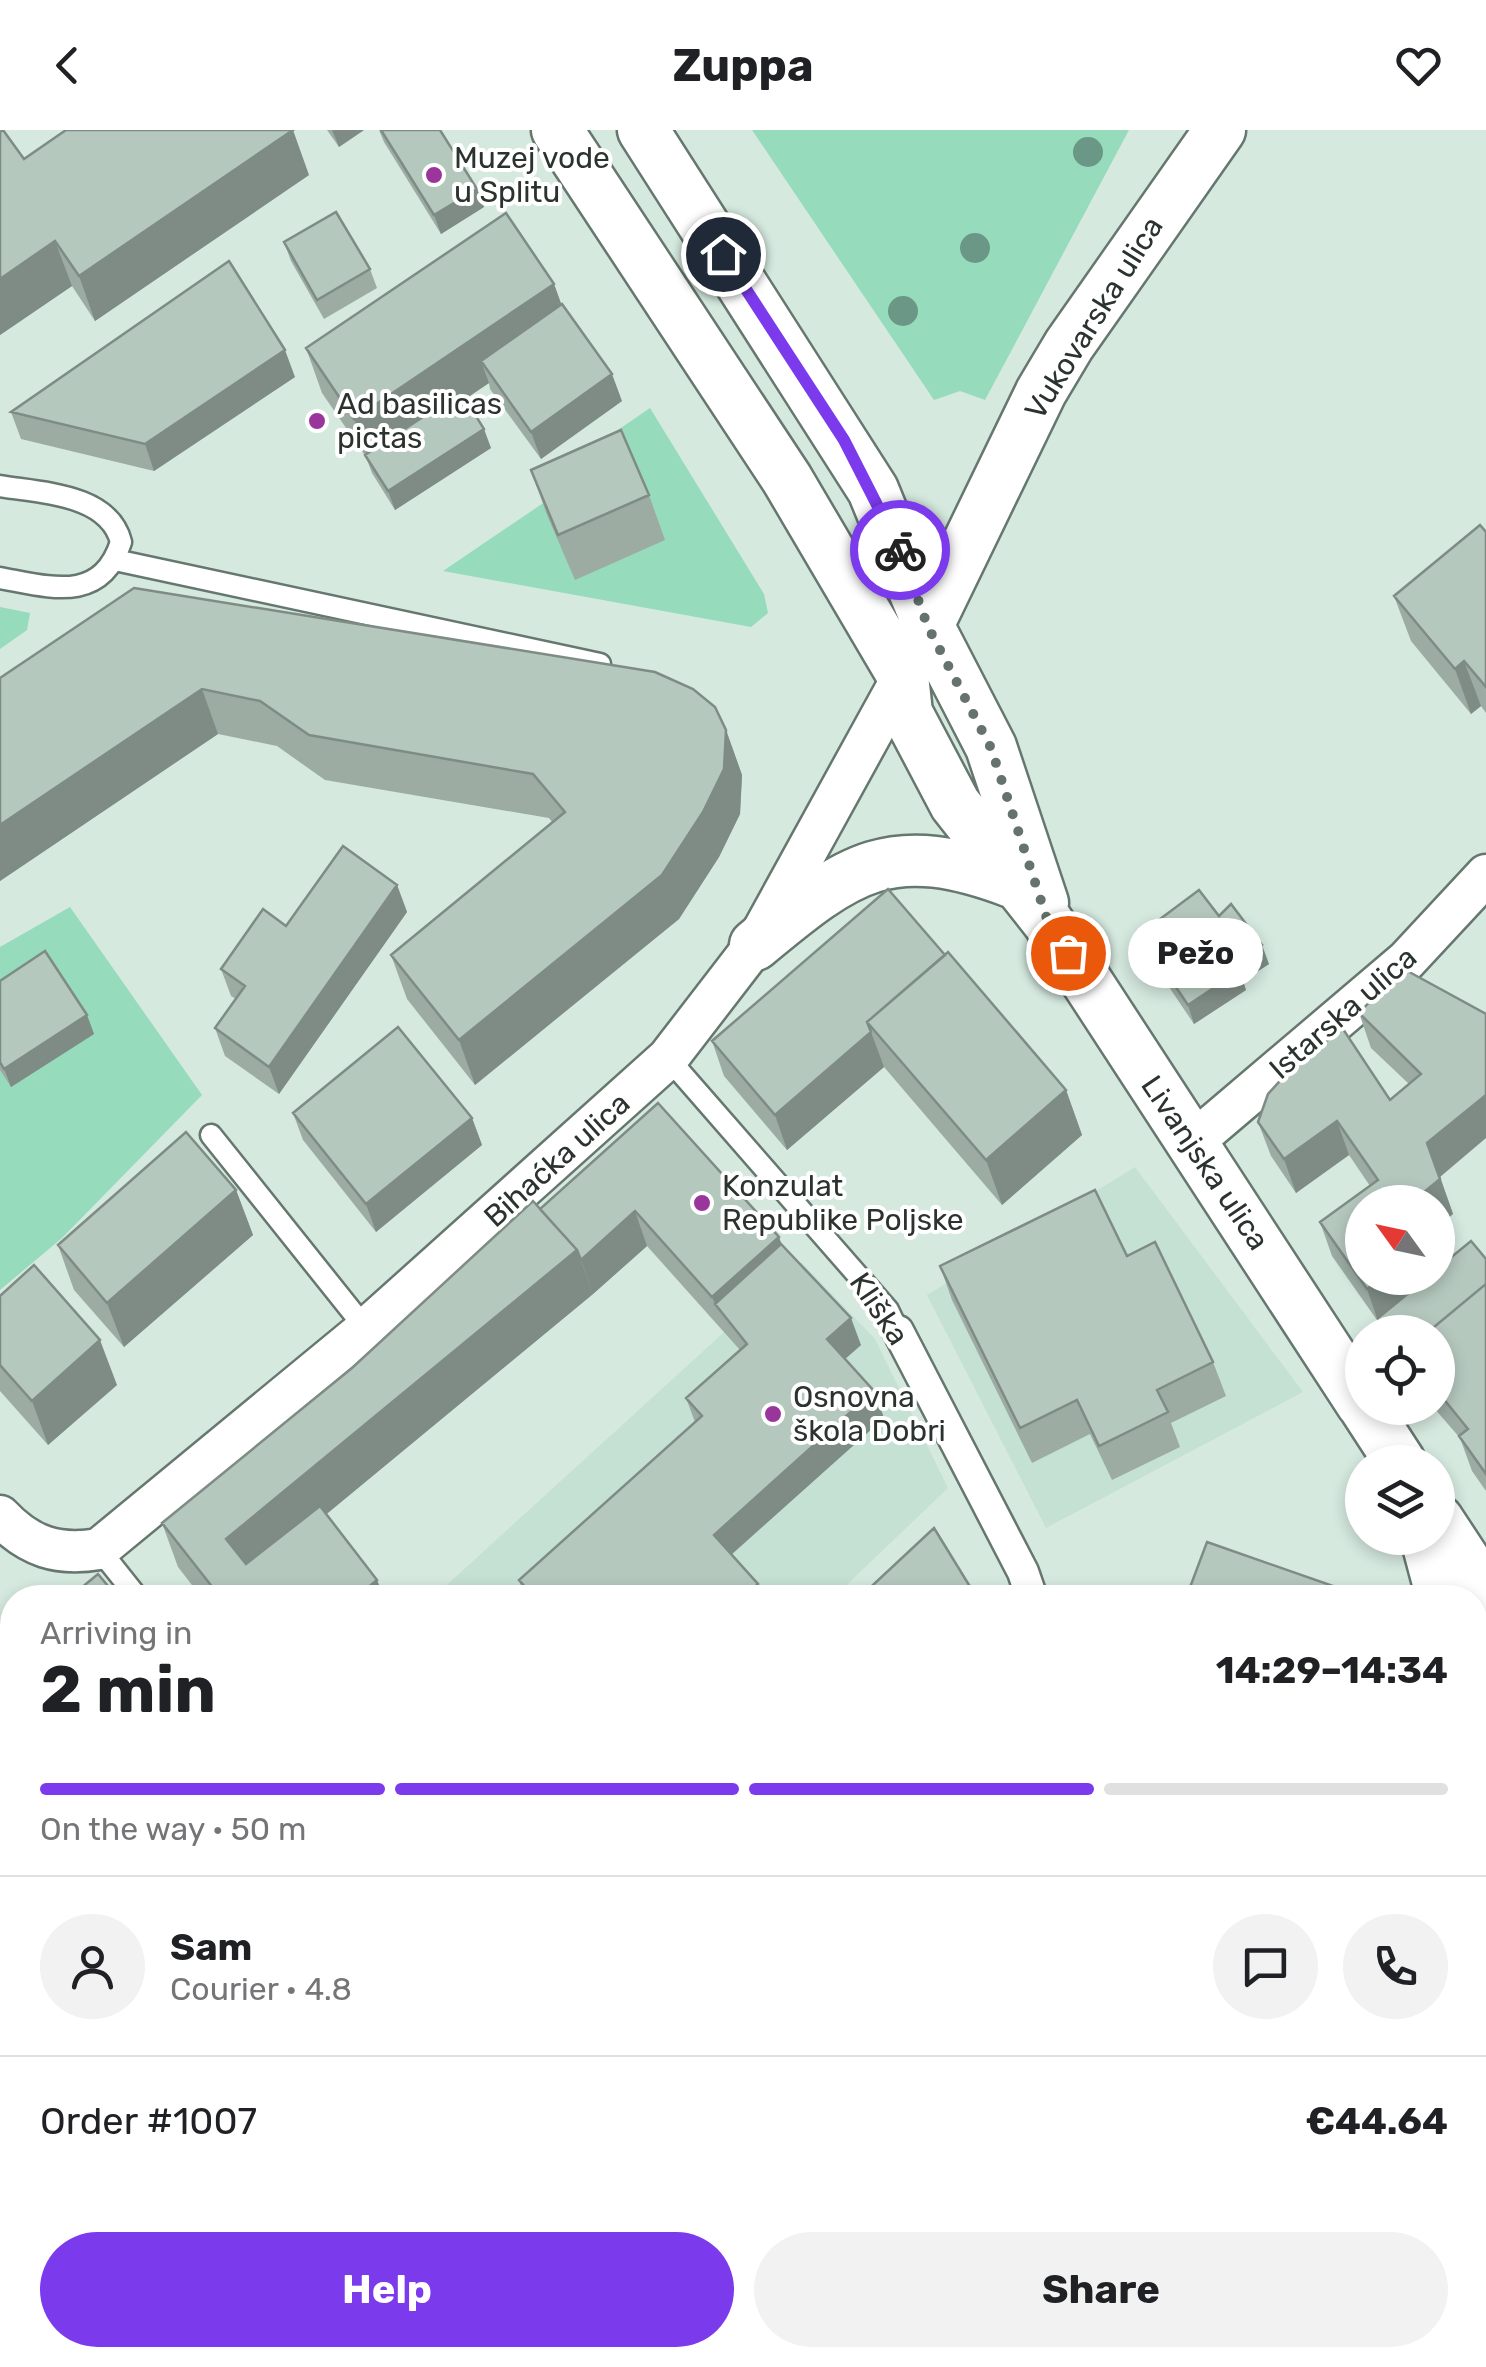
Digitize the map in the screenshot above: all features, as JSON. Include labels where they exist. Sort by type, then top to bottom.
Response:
[{"type":"street","name":"Livanjska ulica","points":[[557,130],[787,479],[902,676],[907,713],[955,804],[1048,922],[1126,1047],[1193,1142],[1345,1377]]},
{"type":"street","name":"Livanjska ulica","points":[[643,130],[873,490],[928,627],[991,748],[1048,922]]},
{"type":"street","name":"Vukovarska ulica","points":[[902,676],[1041,392],[1069,345],[1220,130]]},
{"type":"street","name":"Bihaćka ulica","points":[[99,1549],[366,1329],[668,1058],[755,946],[902,676]]},
{"type":"street","points":[[755,946],[817,893],[846,874],[884,861],[969,866],[1014,882]]},
{"type":"street","name":"Istarska ulica","points":[[1193,1142],[1406,961],[1482,885]]},
{"type":"street","name":"Kliška","points":[[898,1331],[1028,1585]]},
{"type":"street","points":[[4,1528],[42,1549],[73,1554],[99,1549]]},
{"type":"street","points":[[1455,1546],[1481,1585]]},
{"type":"street","points":[[1431,1555],[1439,1585]]},
{"type":"lane","points":[[0,486],[54,494],[105,512],[116,525],[121,542],[115,560],[104,573],[80,587],[0,578]]},
{"type":"lane","points":[[115,560],[607,666]]},
{"type":"lane","name":"Kliška","points":[[668,1058],[851,1266],[888,1310],[898,1331]]},
{"type":"lane","points":[[211,1135],[366,1329]]},
{"type":"lane","points":[[99,1549],[128,1585]]},
{"type":"shaded area","points":[[1135,1167],[1303,1392],[1046,1528],[927,1295]]},
{"type":"shaded area","name":"Osnovna škola Dobri","points":[[801,1262],[875,1339],[948,1488],[847,1585],[447,1585]]},
{"type":"green space","points":[[752,130],[1129,130],[985,400],[960,391],[934,400]]},
{"type":"green space","points":[[650,408],[764,594],[768,613],[751,627],[443,571],[564,489],[555,473]]},
{"type":"green space","points":[[0,607],[30,613],[27,630],[0,649]]},
{"type":"green space","points":[[70,907],[202,1095],[62,1238],[0,1290],[0,947]]},
{"type":"building","points":[[3,130],[24,159],[66,130],[293,130],[79,276],[55,241],[0,279]]},
{"type":"building","name":"Muzej vode u Splitu","points":[[381,130],[440,130],[477,189],[434,215]]},
{"type":"building","points":[[336,212],[370,269],[317,300],[284,242]]},
{"type":"building","points":[[506,213],[554,284],[354,419],[306,348]]},
{"type":"building","points":[[229,261],[285,350],[145,444],[11,412]]},
{"type":"building","points":[[562,304],[612,374],[531,432],[481,361]]},
{"type":"building","points":[[461,392],[484,429],[388,491],[365,455]]},
{"type":"building","points":[[621,430],[649,495],[558,535],[531,470]]},
{"type":"building","points":[[1480,525],[1486,532],[1486,687],[1464,661],[1455,669],[1394,596]]},
{"type":"building","points":[[134,588],[655,672],[693,689],[715,707],[726,730],[724,769],[703,812],[662,875],[459,1040],[391,955],[565,812],[533,774],[309,735],[260,701],[202,689],[0,825],[0,678]]},
{"type":"building","points":[[343,846],[397,885],[269,1067],[215,1028],[245,986],[221,969],[263,909],[286,926]]},
{"type":"building","points":[[888,889],[945,955],[867,1022],[871,1032],[775,1115],[712,1041]]},
{"type":"building","points":[[1199,890],[1219,916],[1231,904],[1262,945],[1233,964],[1239,971],[1188,1005],[1140,934]]},
{"type":"building","points":[[45,951],[87,1015],[4,1069],[0,1062],[0,981]]},
{"type":"building","points":[[948,952],[1066,1090],[986,1160],[867,1022]]},
{"type":"building","points":[[1402,968],[1486,1014],[1486,1095],[1427,1143],[1440,1179],[1433,1185],[1371,1185],[1378,1180],[1337,1121],[1284,1159],[1258,1122],[1268,1094],[1297,1062],[1343,1029],[1390,1100],[1421,1074],[1359,1013]]},
{"type":"building","points":[[398,1027],[472,1118],[366,1204],[293,1113]]},
{"type":"building","points":[[658,1103],[779,1237],[712,1297],[635,1211],[581,1260],[577,1250],[540,1209]]},
{"type":"building","points":[[186,1132],[236,1190],[107,1303],[58,1245]]},
{"type":"building","points":[[1095,1190],[1127,1256],[1155,1242],[1213,1362],[1157,1390],[1168,1412],[1099,1446],[1077,1400],[1020,1428],[940,1266]]},
{"type":"building","points":[[533,1201],[577,1250],[226,1539],[246,1564],[320,1506],[377,1580],[371,1585],[211,1585],[162,1523],[352,1368]]},
{"type":"building","points":[[1345,1204],[1345,1258],[1320,1222]]},
{"type":"building","points":[[1471,1241],[1486,1259],[1486,1284],[1449,1315],[1382,1315],[1406,1295],[1455,1295],[1455,1254]]},
{"type":"building","points":[[781,1244],[851,1318],[827,1339],[874,1391],[714,1535],[758,1584],[523,1585],[519,1580],[702,1416],[686,1398],[747,1344],[715,1304]]},
{"type":"building","points":[[34,1265],[100,1340],[32,1401],[0,1365],[0,1296]]},
{"type":"building","points":[[1486,1284],[1486,1474],[1459,1436],[1468,1429],[1455,1413],[1455,1315],[1449,1315]]},
{"type":"building","points":[[934,1528],[969,1585],[873,1585]]},
{"type":"building","points":[[1207,1542],[1330,1585],[1191,1585]]},
{"type":"building","points":[[98,1574],[107,1585],[85,1585]]},
{"type":"way so far","points":[[900,550],[928,627],[991,748],[1048,922],[1068,953]]},
{"type":"place","name":"Muzej vode u Splitu","points":[[434,175]]},
{"type":"place","name":"Ad basilicas pictas","points":[[317,421]]},
{"type":"place","name":"Pežo","points":[[1068,953]]},
{"type":"place","name":"Konzulat Republike Poljske","points":[[702,1203]]},
{"type":"place","name":"Osnovna škola Dobri","points":[[773,1414]]},
{"type":"route","points":[[723,254],[844,440],[873,490],[900,550]]}]
